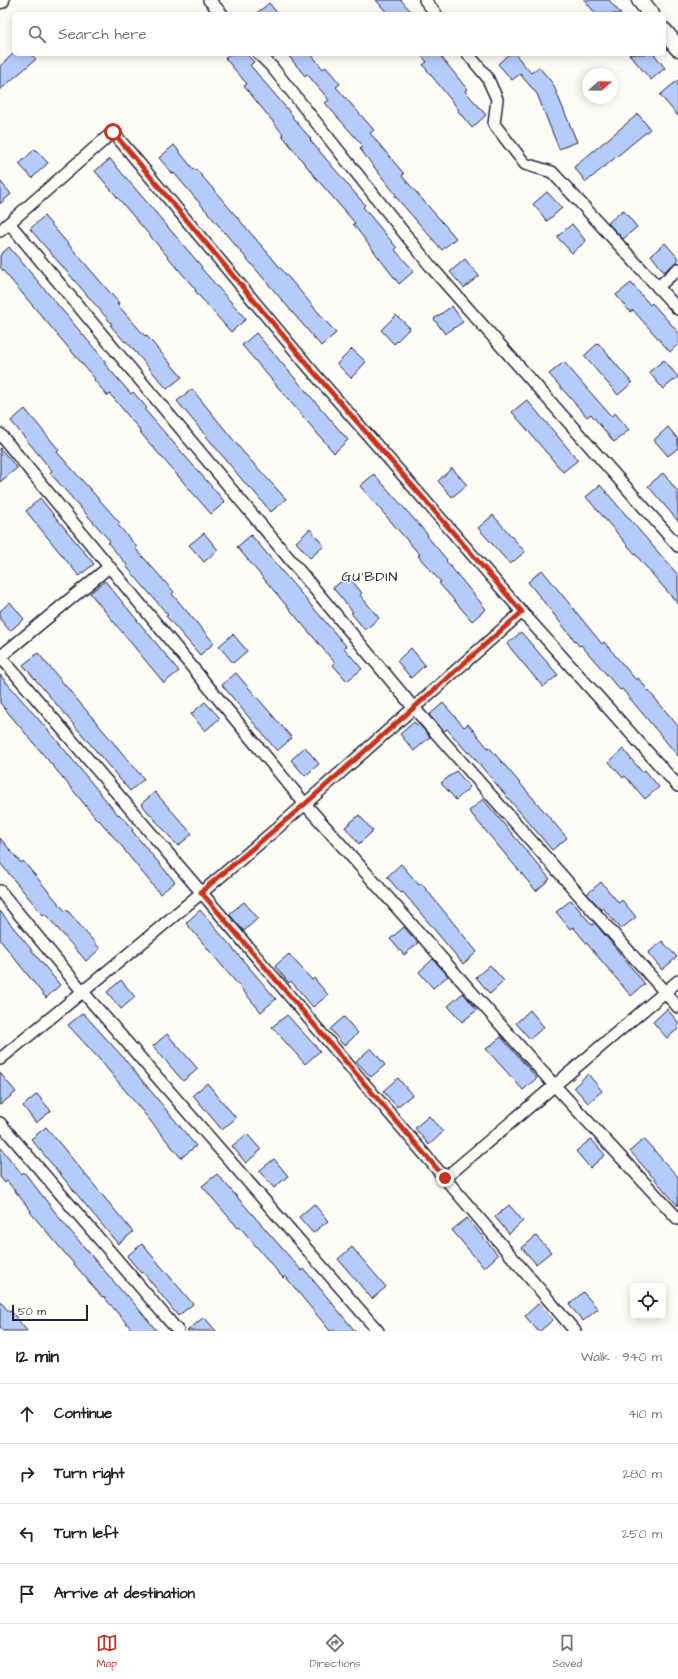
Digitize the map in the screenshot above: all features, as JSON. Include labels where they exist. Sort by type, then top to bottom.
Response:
[{"type":"street","points":[[209,0],[220,12]]},
{"type":"street","points":[[425,0],[434,12]]},
{"type":"street","points":[[640,0],[649,12]]},
{"type":"street","points":[[666,33],[678,48]]},
{"type":"street","points":[[261,56],[272,67],[432,268],[678,546]]},
{"type":"street","points":[[470,56],[487,77],[497,100],[494,124],[525,164],[552,172],[678,309]]},
{"type":"street","points":[[0,231],[113,132],[317,377],[522,612],[678,786]]},
{"type":"street","points":[[9,223],[413,707],[678,1007]]},
{"type":"street","points":[[658,287],[678,269]]},
{"type":"street","points":[[0,434],[305,804],[554,1085],[678,1220]]},
{"type":"street","points":[[109,567],[0,656],[576,1331]]},
{"type":"street","points":[[0,1058],[83,992],[305,804],[522,612]]},
{"type":"street","points":[[0,891],[83,992],[378,1331]]},
{"type":"street","points":[[445,1178],[678,981]]},
{"type":"street","points":[[0,1123],[178,1331]]},
{"type":"building","points":[[376,0],[401,0],[411,12],[386,12]]},
{"type":"building","points":[[584,0],[609,0],[619,12],[594,12]]},
{"type":"building","points":[[269,3],[276,12],[258,12]]},
{"type":"building","points":[[12,55],[33,56],[36,59],[0,90],[0,66]]},
{"type":"building","points":[[228,56],[248,56],[254,62],[250,65],[293,116],[292,117],[311,139],[310,140],[365,205],[363,207],[397,248],[395,250],[414,271],[399,284],[353,224],[355,223],[315,177],[282,135],[283,134],[244,86],[247,84],[225,58]]},
{"type":"building","points":[[289,56],[313,56],[323,69],[326,67],[340,84],[336,87],[374,130],[370,133],[404,174],[402,176],[456,238],[442,250],[395,196],[396,195],[360,149],[363,146],[325,103],[329,100],[307,74],[305,76]]},
{"type":"building","points":[[422,56],[441,56],[467,89],[465,91],[486,115],[472,128],[423,65],[427,62]]},
{"type":"building","points":[[507,56],[517,56],[531,73],[539,67],[553,84],[577,142],[559,149],[537,94],[520,74],[512,80],[498,64]]},
{"type":"building","points":[[631,56],[656,56],[665,68],[651,80]]},
{"type":"building","points":[[678,80],[678,116],[660,95]]},
{"type":"building","points":[[638,114],[650,129],[586,182],[574,167]]},
{"type":"building","points":[[174,145],[336,333],[321,346],[174,173],[173,174],[159,158]]},
{"type":"building","points":[[35,149],[48,163],[32,178],[19,164]]},
{"type":"building","points":[[110,159],[202,267],[201,268],[246,319],[231,332],[95,171]]},
{"type":"building","points":[[0,181],[11,194],[0,204]]},
{"type":"building","points":[[547,192],[562,208],[547,221],[533,204]]},
{"type":"building","points":[[623,210],[637,227],[623,239],[608,223]]},
{"type":"building","points":[[44,216],[119,303],[117,304],[182,377],[167,389],[126,341],[125,342],[110,325],[112,324],[30,229]]},
{"type":"building","points":[[572,224],[586,241],[572,253],[557,237]]},
{"type":"building","points":[[665,243],[678,258],[678,261],[664,272],[651,255]]},
{"type":"building","points":[[9,247],[106,362],[104,363],[131,394],[133,392],[147,408],[145,410],[225,502],[211,514],[139,431],[140,430],[110,394],[108,396],[94,380],[95,379],[0,267],[0,255]]},
{"type":"building","points":[[465,259],[479,276],[464,288],[450,272]]},
{"type":"building","points":[[631,283],[650,305],[652,303],[678,332],[678,344],[670,352],[633,310],[630,312],[616,295]]},
{"type":"building","points":[[452,306],[463,322],[445,334],[434,319]]},
{"type":"building","points":[[396,315],[410,328],[394,344],[381,330]]},
{"type":"building","points":[[256,333],[348,440],[334,453],[242,345]]},
{"type":"building","points":[[598,343],[632,383],[618,395],[584,356]]},
{"type":"building","points":[[352,349],[366,362],[351,378],[337,364]]},
{"type":"building","points":[[664,360],[678,377],[663,389],[649,372]]},
{"type":"building","points":[[564,362],[611,416],[615,413],[629,430],[614,442],[591,414],[587,417],[549,374]]},
{"type":"building","points":[[192,389],[244,453],[286,499],[271,512],[250,487],[249,488],[177,401]]},
{"type":"building","points":[[527,400],[578,460],[563,472],[512,412]]},
{"type":"building","points":[[25,409],[59,450],[57,452],[120,523],[118,525],[137,547],[135,548],[174,592],[172,594],[214,643],[200,655],[166,616],[168,615],[126,566],[127,565],[108,543],[110,541],[50,473],[52,471],[11,421]]},
{"type":"building","points":[[668,427],[678,439],[678,448],[668,456],[654,440]]},
{"type":"building","points":[[0,448],[17,468],[0,482]]},
{"type":"building","points":[[452,468],[467,485],[452,497],[438,481]]},
{"type":"building","points":[[663,473],[678,492],[678,521],[648,486]]},
{"type":"building","points":[[374,474],[428,535],[427,536],[447,560],[446,561],[486,609],[472,621],[439,583],[441,582],[418,556],[420,555],[360,486]]},
{"type":"building","points":[[600,485],[678,575],[678,604],[586,497]]},
{"type":"building","points":[[40,498],[94,564],[79,576],[26,511]]},
{"type":"building","points":[[493,515],[525,552],[510,564],[478,528]]},
{"type":"building","points":[[310,529],[324,546],[310,558],[296,542]]},
{"type":"building","points":[[204,533],[218,550],[204,562],[189,545]]},
{"type":"building","points":[[251,535],[346,646],[344,648],[362,669],[347,681],[333,665],[335,663],[237,547]]},
{"type":"building","points":[[542,570],[602,644],[604,642],[636,680],[638,678],[678,726],[678,756],[622,689],[620,690],[581,645],[579,646],[528,582]]},
{"type":"building","points":[[348,576],[362,593],[360,595],[379,618],[365,630],[351,613],[353,612],[333,588]]},
{"type":"building","points":[[105,581],[179,671],[164,683],[90,593]]},
{"type":"building","points":[[10,602],[24,619],[10,631],[0,619],[0,611]]},
{"type":"building","points":[[521,632],[558,675],[543,687],[507,644]]},
{"type":"building","points":[[233,634],[247,651],[233,663],[219,646]]},
{"type":"building","points":[[411,648],[425,665],[411,678],[397,661]]},
{"type":"building","points":[[38,653],[144,779],[130,791],[23,665]]},
{"type":"building","points":[[236,673],[292,738],[277,751],[222,685]]},
{"type":"building","points":[[0,675],[54,737],[118,815],[119,814],[133,830],[132,831],[175,882],[160,894],[125,850],[99,820],[98,821],[0,703]]},
{"type":"building","points":[[205,702],[220,718],[205,731],[191,714]]},
{"type":"building","points":[[443,703],[464,727],[468,724],[567,838],[552,850],[469,752],[468,753],[447,729],[444,731],[429,715]]},
{"type":"building","points":[[414,722],[417,725],[419,724],[430,737],[414,751],[400,734]]},
{"type":"building","points":[[305,747],[319,764],[305,776],[291,760]]},
{"type":"building","points":[[623,749],[642,772],[645,770],[659,787],[645,799],[625,776],[623,778],[609,762]]},
{"type":"building","points":[[456,771],[470,787],[456,800],[441,783]]},
{"type":"building","points":[[155,792],[192,834],[178,846],[141,804]]},
{"type":"building","points":[[483,799],[550,879],[536,891],[469,811]]},
{"type":"building","points":[[359,815],[373,831],[359,844],[345,827]]},
{"type":"building","points":[[0,838],[21,863],[23,861],[65,911],[67,910],[100,949],[86,961],[45,914],[43,915],[0,863]]},
{"type":"building","points":[[401,864],[419,885],[421,883],[477,952],[463,964],[403,892],[401,893],[387,877]]},
{"type":"building","points":[[601,882],[619,903],[622,900],[636,917],[621,929],[603,908],[602,910],[587,894]]},
{"type":"building","points":[[571,900],[592,925],[595,923],[645,984],[631,996],[573,927],[570,929],[556,912]]},
{"type":"building","points":[[244,902],[258,918],[244,931],[229,914]]},
{"type":"building","points":[[200,910],[276,999],[261,1012],[186,923]]},
{"type":"building","points":[[0,911],[60,985],[46,998],[0,940]]},
{"type":"building","points":[[404,927],[418,943],[404,955],[390,939]]},
{"type":"building","points":[[662,941],[677,957],[662,970],[648,953]]},
{"type":"building","points":[[289,954],[312,980],[314,978],[328,995],[313,1007],[291,981],[289,983],[275,966]]},
{"type":"building","points":[[433,959],[448,976],[433,988],[419,972]]},
{"type":"building","points":[[490,965],[504,981],[490,994],[476,977]]},
{"type":"building","points":[[121,980],[135,997],[121,1009],[107,992]]},
{"type":"building","points":[[463,993],[477,1010],[462,1022],[448,1006]]},
{"type":"building","points":[[667,1009],[678,1022],[678,1029],[667,1038],[653,1022]]},
{"type":"building","points":[[530,1010],[544,1027],[530,1039],[516,1023]]},
{"type":"building","points":[[83,1013],[122,1056],[196,1146],[181,1158],[100,1060],[68,1025]]},
{"type":"building","points":[[287,1015],[320,1051],[305,1064],[272,1027]]},
{"type":"building","points":[[344,1017],[358,1033],[344,1046],[330,1029]]},
{"type":"building","points":[[167,1034],[198,1069],[183,1081],[153,1046]]},
{"type":"building","points":[[501,1037],[537,1078],[523,1090],[486,1049]]},
{"type":"building","points":[[371,1048],[385,1065],[371,1077],[356,1061]]},
{"type":"building","points":[[0,1073],[16,1092],[0,1105]]},
{"type":"building","points":[[588,1074],[602,1091],[588,1103],[574,1087]]},
{"type":"building","points":[[398,1078],[412,1095],[397,1107],[383,1091]]},
{"type":"building","points":[[207,1083],[236,1118],[222,1130],[193,1095]]},
{"type":"building","points":[[37,1094],[51,1111],[36,1123],[23,1106]]},
{"type":"building","points":[[429,1116],[443,1132],[429,1145],[415,1128]]},
{"type":"building","points":[[46,1127],[133,1232],[118,1244],[31,1139]]},
{"type":"building","points":[[247,1134],[261,1150],[246,1163],[232,1146]]},
{"type":"building","points":[[591,1139],[605,1155],[590,1168],[576,1151]]},
{"type":"building","points":[[644,1139],[678,1177],[678,1206],[630,1151]]},
{"type":"building","points":[[0,1147],[22,1174],[24,1172],[62,1221],[157,1331],[133,1331],[103,1296],[102,1297],[30,1212],[31,1211],[7,1181],[5,1183],[0,1177]]},
{"type":"building","points":[[274,1159],[288,1176],[274,1188],[259,1171]]},
{"type":"building","points":[[217,1174],[302,1271],[304,1269],[355,1331],[330,1331],[285,1276],[283,1278],[239,1226],[238,1228],[202,1186]]},
{"type":"building","points":[[314,1204],[328,1221],[313,1233],[299,1217]]},
{"type":"building","points":[[509,1205],[523,1221],[509,1234],[495,1217]]},
{"type":"building","points":[[467,1218],[498,1255],[484,1268],[452,1230]]},
{"type":"building","points":[[536,1236],[551,1252],[536,1264],[522,1248]]},
{"type":"building","points":[[142,1244],[193,1304],[178,1316],[143,1272],[141,1273],[127,1256]]},
{"type":"building","points":[[352,1247],[386,1287],[372,1299],[338,1259]]},
{"type":"building","points":[[583,1292],[598,1309],[583,1321],[569,1305]]},
{"type":"building","points":[[0,1301],[9,1312],[11,1311],[27,1331],[3,1331],[0,1328]]},
{"type":"building","points":[[539,1303],[553,1320],[538,1331],[525,1316]]},
{"type":"building","points":[[204,1317],[216,1331],[187,1331]]},
{"type":"district","name":"GU'BDIN","points":[[370,577]]},
{"type":"route","points":[[113,132],[312,370],[522,612],[305,804],[201,892],[445,1178]]}]
